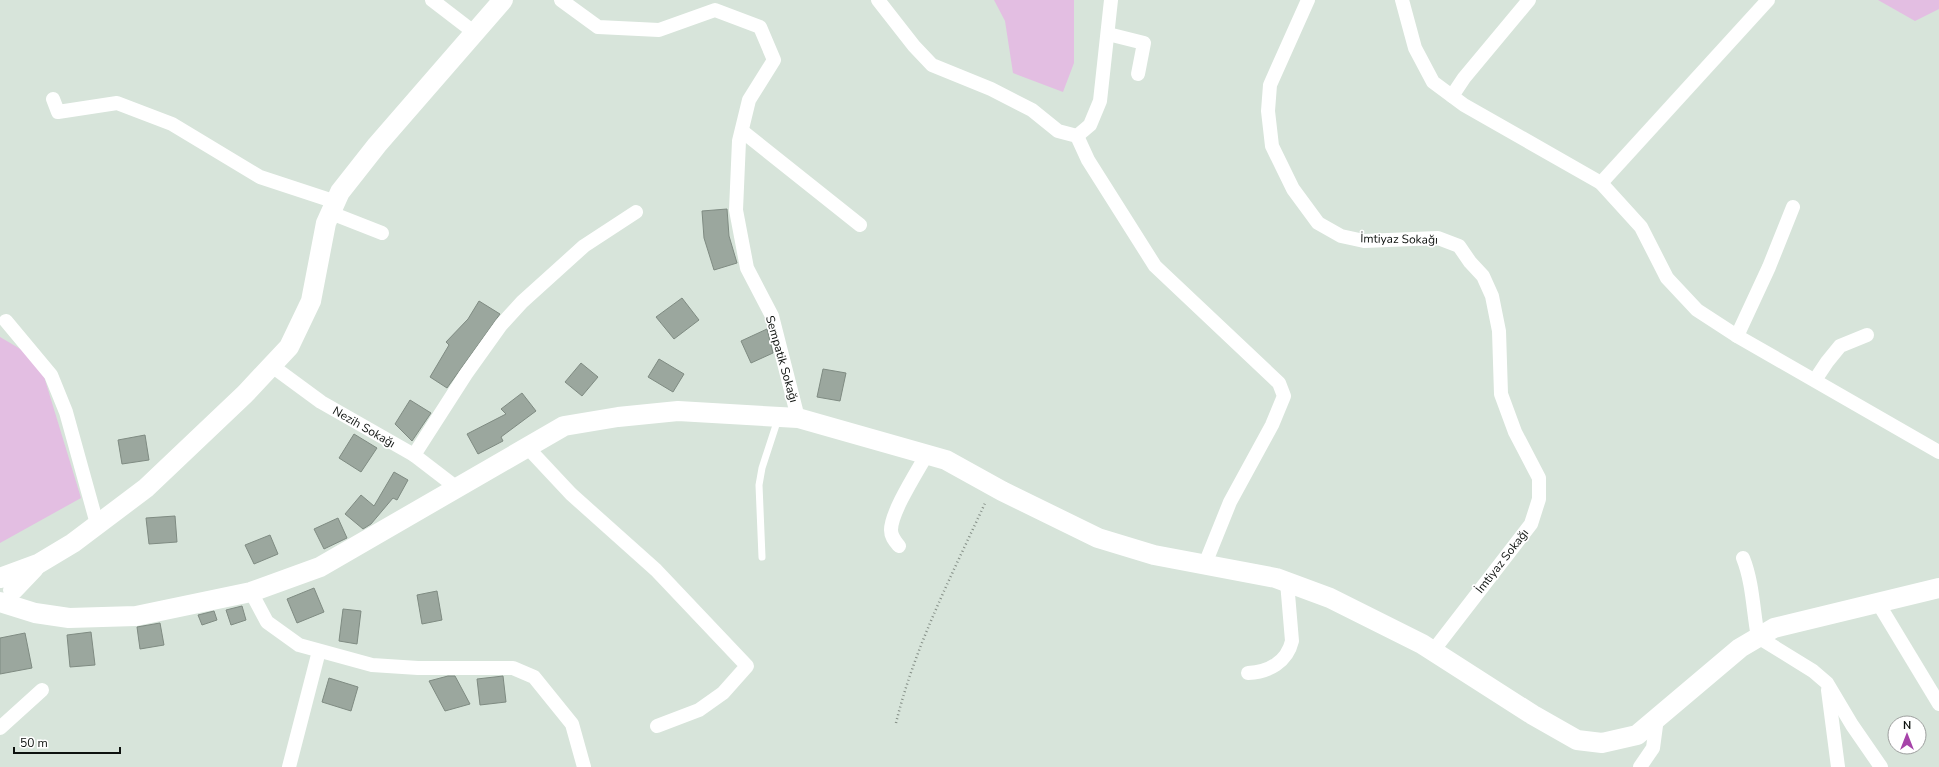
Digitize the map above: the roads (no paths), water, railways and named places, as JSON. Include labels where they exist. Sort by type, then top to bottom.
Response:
[{"type":"street","points":[[432,0],[475,33]]},
{"type":"street","points":[[503,0],[377,145],[340,192],[326,223],[311,301],[289,347],[245,394],[146,488],[73,543],[38,564],[4,591],[35,613],[69,618],[136,616],[251,592],[320,567],[564,426],[618,417],[678,411],[798,418],[927,454],[946,460],[993,486],[1098,538],[1154,555],[1276,578],[1287,582],[1330,598],[1422,644],[1533,715],[1577,740],[1602,743],[1637,735],[1740,648],[1774,628],[1939,588]]},
{"type":"street","name":"Sempatik Sokağı","points":[[562,0],[598,27],[659,30],[715,10],[760,27],[774,60],[749,100],[739,141],[736,210],[747,268],[772,316],[798,418]]},
{"type":"street","points":[[878,0],[914,46],[932,65],[991,89],[1032,110],[1058,130],[1077,136],[1088,160],[1155,266],[1278,383],[1284,396],[1272,425],[1230,502],[1205,564]]},
{"type":"street","points":[[1077,136],[1090,125],[1100,101],[1111,0]]},
{"type":"street","name":"İmtiyaz Sokağı","points":[[1308,0],[1270,85],[1268,111],[1272,146],[1289,182],[1318,223],[1341,236],[1364,241],[1438,238],[1459,246],[1470,262],[1484,276],[1492,296],[1499,331],[1501,394],[1515,432],[1539,478],[1539,499],[1531,524],[1433,651]]},
{"type":"street","points":[[1402,0],[1415,48],[1433,82],[1464,105],[1601,183],[1640,227],[1667,278],[1697,310],[1737,336],[1939,452]]},
{"type":"street","points":[[1452,96],[1464,78],[1529,0]]},
{"type":"street","points":[[1601,183],[1768,0]]},
{"type":"street","points":[[1108,34],[1144,43],[1138,74]]},
{"type":"street","points":[[53,99],[58,112],[117,103],[172,124],[260,177],[333,208],[382,233]]},
{"type":"street","points":[[742,130],[860,225]]},
{"type":"street","points":[[1737,336],[1769,267],[1793,207]]},
{"type":"street","points":[[414,455],[474,363],[501,326],[522,302],[584,246],[636,212]]},
{"type":"street","points":[[6,321],[51,375],[66,412],[97,524]]},
{"type":"street","points":[[1815,380],[1840,346],[1867,335]]},
{"type":"street","name":"Nezih Sokağı","points":[[272,366],[321,402],[414,455],[457,488]]},
{"type":"street","points":[[527,447],[571,494],[656,570],[747,666],[723,693],[700,710],[657,726]]},
{"type":"street","points":[[899,546],[893,540],[891,531],[893,519],[927,454]]},
{"type":"street","points":[[1743,558],[1750,574],[1754,618],[1758,637],[1813,671],[1827,683],[1881,767]]},
{"type":"street","points":[[1248,673],[1258,673],[1281,662],[1290,649],[1292,641],[1287,582]]},
{"type":"street","points":[[251,592],[267,622],[299,645],[372,664],[418,668],[513,668],[534,677],[572,724],[584,767]]},
{"type":"street","points":[[1878,603],[1939,704]]},
{"type":"street","points":[[288,767],[319,651]]},
{"type":"street","points":[[1827,683],[1838,767]]},
{"type":"street","points":[[0,728],[42,690]]},
{"type":"street","points":[[1640,767],[1653,748],[1657,718]]},
{"type":"lane","points":[[762,557],[759,485],[762,468],[779,417]]}]
